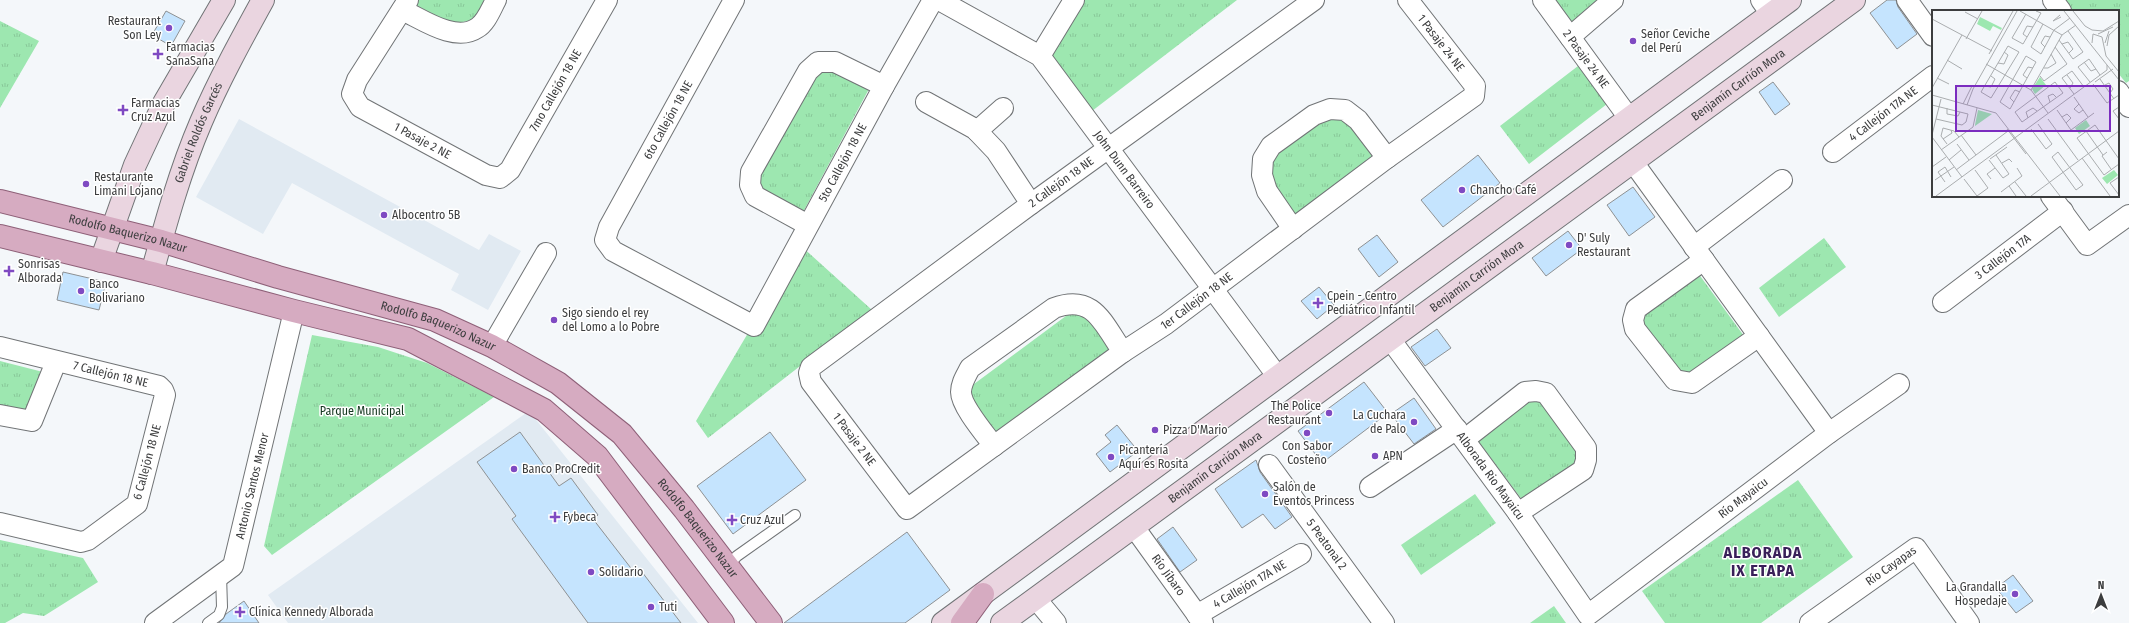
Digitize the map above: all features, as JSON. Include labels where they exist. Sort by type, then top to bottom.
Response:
[{"type":"main road","points":[[101,261],[135,165],[164,103],[224,0]]},
{"type":"main road","name":"Gabriel Roldós Garcés","points":[[152,273],[172,204],[201,123],[233,53],[263,0]]},
{"type":"main road","points":[[943,623],[1629,118],[1766,7],[1790,0]]},
{"type":"main road","name":"Benjamín Carrión Mora","points":[[1002,623],[1854,0]]},
{"type":"main road","name":"Rodolfo Baquerizo Nazur","points":[[0,201],[161,241],[278,277],[435,320],[492,346],[558,383],[622,434],[684,509],[771,623]]},
{"type":"main road","name":"Rodolfo Baquerizo Nazur","points":[[0,236],[152,273],[294,312],[408,339],[544,410],[597,456],[723,623]]},
{"type":"main road","points":[[1134,527],[1125,513],[1123,503],[1127,498],[1164,469],[1184,446]]},
{"type":"main road","points":[[1036,599],[1041,590],[1079,558],[1080,545],[1070,530]]},
{"type":"main road","points":[[962,623],[983,594]]},
{"type":"street","points":[[405,5],[446,30],[468,32],[477,28],[484,22],[496,0]]},
{"type":"street","name":"7mo Callejón 18 NE","points":[[500,178],[510,170],[607,0]]},
{"type":"street","name":"6to Callejón 18 NE","points":[[734,0],[608,227],[605,240],[613,251],[754,326]]},
{"type":"street","name":"5to Callejón 18 NE","points":[[754,326],[884,86],[933,0]]},
{"type":"street","name":"John Dunn Barreiro","points":[[939,0],[1040,56],[1278,377]]},
{"type":"street","points":[[1040,56],[1074,0]]},
{"type":"street","name":"2 Callejón 18 NE","points":[[811,367],[1031,204],[1314,0]]},
{"type":"street","name":"1 Pasaje 24 NE","points":[[1408,0],[1474,86]]},
{"type":"street","name":"2 Pasaje 24 NE","points":[[1543,0],[1629,118]]},
{"type":"street","points":[[1570,37],[1613,0]]},
{"type":"street","points":[[1907,0],[1932,35]]},
{"type":"street","points":[[2053,0],[2060,10]]},
{"type":"street","name":"1 Pasaje 2 NE","points":[[405,5],[357,80],[352,94],[360,108],[486,175],[500,178]]},
{"type":"street","points":[[808,225],[755,196],[750,185],[751,172],[808,71],[818,62],[835,62],[884,86]]},
{"type":"street","name":"4 Callejón 17A NE","points":[[1833,152],[1932,77]]},
{"type":"street","name":"1er Callejón 18 NE","points":[[907,509],[1124,352],[1166,324],[1387,158],[1474,96],[1474,86]]},
{"type":"street","points":[[926,102],[977,131],[996,150],[1031,204]]},
{"type":"street","points":[[977,131],[1003,108]]},
{"type":"street","points":[[1293,229],[1267,191],[1262,175],[1263,159],[1271,146],[1314,115],[1330,109],[1345,110],[1358,120],[1387,158]]},
{"type":"street","points":[[1633,162],[1829,433]]},
{"type":"street","points":[[1759,336],[1692,383],[1675,380],[1635,329],[1633,320],[1636,309],[1782,180]]},
{"type":"street","points":[[2057,204],[2087,244],[2129,215]]},
{"type":"street","name":"3 Callejón 17A","points":[[1943,302],[2057,204]]},
{"type":"street","points":[[492,346],[546,253]]},
{"type":"street","points":[[994,446],[964,404],[961,393],[963,380],[970,368],[1054,308],[1067,304],[1080,304],[1093,311],[1124,352]]},
{"type":"street","name":"Antonio Santos Menor","points":[[156,623],[232,566],[294,312]]},
{"type":"street","name":"Alborada Rio Mayaicu","points":[[1390,339],[1518,513],[1588,615]]},
{"type":"street","name":"7 Callejón 18 NE","points":[[0,347],[56,362],[159,386],[164,390]]},
{"type":"street","name":"7 Callejón 18 NE","points":[[0,415],[32,421],[56,362]]},
{"type":"street","name":"1 Pasaje 2 NE","points":[[811,367],[808,373],[811,382],[907,509]]},
{"type":"street","name":"Río Mayaicu","points":[[1588,615],[1829,433],[1899,384]]},
{"type":"street","name":"6 Callejón 18 NE","points":[[0,523],[81,542],[88,540],[136,504],[165,396],[164,390]]},
{"type":"street","points":[[1370,487],[1461,434],[1525,392],[1536,391],[1546,394],[1586,448],[1586,460],[1583,470],[1518,513]]},
{"type":"street","name":"5 Peatonal 2","points":[[1269,465],[1384,623]]},
{"type":"street","name":"Río Jíbaro","points":[[1134,527],[1200,619]]},
{"type":"street","name":"Río Cayapas","points":[[1810,623],[1916,548],[1969,623]]},
{"type":"street","name":"4 Callejón 17A NE","points":[[1200,619],[1302,554]]},
{"type":"street","points":[[1036,599],[1056,623]]},
{"type":"lane","points":[[727,566],[738,556],[795,515]]},
{"type":"lane","points":[[208,623],[219,615],[222,607],[221,575]]},
{"type":"shaded area","name":"Albocentro 5B","points":[[239,119],[479,250],[489,234],[521,251],[488,310],[451,290],[459,274],[292,183],[263,234],[196,197]]},
{"type":"shaded area","points":[[529,411],[698,623],[288,623],[268,595]]},
{"type":"green space","points":[[416,0],[485,0],[474,20],[451,24],[414,4]]},
{"type":"green space","points":[[1083,0],[1237,0],[1092,111],[1050,54]]},
{"type":"green space","points":[[1555,0],[1603,0],[1572,24]]},
{"type":"green space","points":[[2064,0],[2129,0],[2129,81],[2126,83],[2119,74],[2119,10],[2071,10]]},
{"type":"green space","points":[[0,21],[39,41],[0,108]]},
{"type":"green space","points":[[1578,66],[1607,104],[1529,164],[1500,126]]},
{"type":"green space","points":[[837,69],[870,87],[801,216],[764,196],[757,176],[817,71]]},
{"type":"green space","points":[[1331,116],[1348,118],[1381,156],[1294,223],[1269,188],[1271,154]]},
{"type":"green space","points":[[1824,238],[1846,267],[1779,317],[1759,288]]},
{"type":"green space","points":[[800,245],[872,310],[708,438],[696,421]]},
{"type":"green space","points":[[1698,273],[1744,336],[1691,374],[1677,371],[1642,327],[1644,311]]},
{"type":"green space","points":[[1074,310],[1083,313],[1117,352],[994,439],[968,392],[974,384]]},
{"type":"green space","name":"Parque Municipal","points":[[312,335],[378,347],[427,363],[494,397],[272,555],[264,546]]},
{"type":"green space","points":[[0,361],[43,372],[30,423],[0,415]]},
{"type":"green space","points":[[1526,399],[1544,399],[1580,448],[1576,467],[1523,501],[1475,437]]},
{"type":"green space","points":[[1798,480],[1853,557],[1761,623],[1665,623],[1642,591]]},
{"type":"green space","points":[[1475,494],[1496,523],[1421,575],[1401,545]]},
{"type":"green space","points":[[0,540],[83,558],[98,582],[44,616],[23,613],[5,623],[0,623]]},
{"type":"green space","points":[[1554,606],[1566,623],[1530,623]]},
{"type":"building","points":[[1887,0],[1896,0],[1898,7],[1917,34],[1897,49],[1870,13]]},
{"type":"building","name":"Restaurant Son Ley","points":[[166,11],[185,21],[171,46],[152,35]]},
{"type":"building","points":[[1773,82],[1790,104],[1775,115],[1759,92]]},
{"type":"building","points":[[1478,155],[1500,183],[1443,227],[1421,200]]},
{"type":"building","points":[[1633,187],[1655,217],[1629,236],[1607,205]]},
{"type":"building","points":[[1568,231],[1582,249],[1546,276],[1532,258]]},
{"type":"building","points":[[1377,235],[1398,262],[1379,277],[1358,249]]},
{"type":"building","name":"Banco Bolivariano","points":[[63,272],[106,282],[99,310],[57,300]]},
{"type":"building","name":"Cpein - Centro Pediátrico Infantil","points":[[1319,287],[1334,305],[1317,319],[1301,301]]},
{"type":"building","points":[[1437,329],[1451,348],[1425,366],[1411,347]]},
{"type":"building","points":[[1364,382],[1388,413],[1322,463],[1298,431]]},
{"type":"building","name":"La Cuchara de Palo","points":[[1414,398],[1436,429],[1414,444],[1391,414]]},
{"type":"building","points":[[1117,425],[1138,451],[1110,472],[1096,454],[1111,442],[1105,435]]},
{"type":"building","points":[[520,432],[559,486],[571,478],[598,515],[593,519],[637,576],[642,572],[681,623],[588,623],[512,519],[516,516],[477,462]]},
{"type":"building","points":[[770,432],[806,480],[733,534],[697,486]]},
{"type":"building","points":[[1256,460],[1260,472],[1292,517],[1275,529],[1263,514],[1242,528],[1215,489]]},
{"type":"building","points":[[1173,527],[1197,560],[1180,572],[1157,539]]},
{"type":"building","points":[[907,532],[950,590],[905,623],[784,623]]},
{"type":"building","name":"La Grandalla Hospedaje","points":[[2013,575],[2033,601],[2016,613],[1996,588]]},
{"type":"building","name":"Clínica Kennedy Alborada","points":[[244,601],[259,623],[219,623],[226,614]]},
{"type":"place","name":"Restaurant Son Ley","points":[[169,28]]},
{"type":"place","name":"Señor Ceviche del Perú","points":[[1633,41]]},
{"type":"place","name":"Farmacias SanaSana","points":[[158,54]]},
{"type":"place","name":"Farmacias Cruz Azul","points":[[123,110]]},
{"type":"place","name":"Restaurante Limani Lojano","points":[[86,184]]},
{"type":"place","name":"Chancho Café","points":[[1462,190]]},
{"type":"place","name":"Albocentro 5B","points":[[384,215]]},
{"type":"place","name":"D' Suly Restaurant","points":[[1569,245]]},
{"type":"place","name":"Sonrisas Alborada","points":[[9,271]]},
{"type":"place","name":"Banco Bolivariano","points":[[81,291]]},
{"type":"place","name":"Cpein - Centro Pediátrico Infantil","points":[[1318,303]]},
{"type":"place","name":"Sigo siendo el rey del Lomo a lo Pobre","points":[[554,320]]},
{"type":"place","name":"The Police Restaurant","points":[[1329,413]]},
{"type":"place","name":"La Cuchara de Palo","points":[[1414,422]]},
{"type":"place","name":"Pizza D'Mario","points":[[1155,430]]},
{"type":"place","name":"Con Sabor Costeño","points":[[1307,433]]},
{"type":"place","name":"APN","points":[[1375,456]]},
{"type":"place","name":"Picantería Aquí es Rosita","points":[[1111,457]]},
{"type":"place","name":"Banco ProCredit","points":[[514,469]]},
{"type":"place","name":"Salón de Eventos Princess","points":[[1265,494]]},
{"type":"place","name":"Fybeca","points":[[555,517]]},
{"type":"place","name":"Cruz Azul","points":[[732,520]]},
{"type":"place","name":"Solidario","points":[[591,572]]},
{"type":"place","name":"La Grandalla Hospedaje","points":[[2015,594]]},
{"type":"place","name":"Tuti","points":[[651,607]]},
{"type":"place","name":"Clínica Kennedy Alborada","points":[[240,612]]},
{"type":"district","name":"ALBORADA IX ETAPA","points":[[1763,561]]}]
